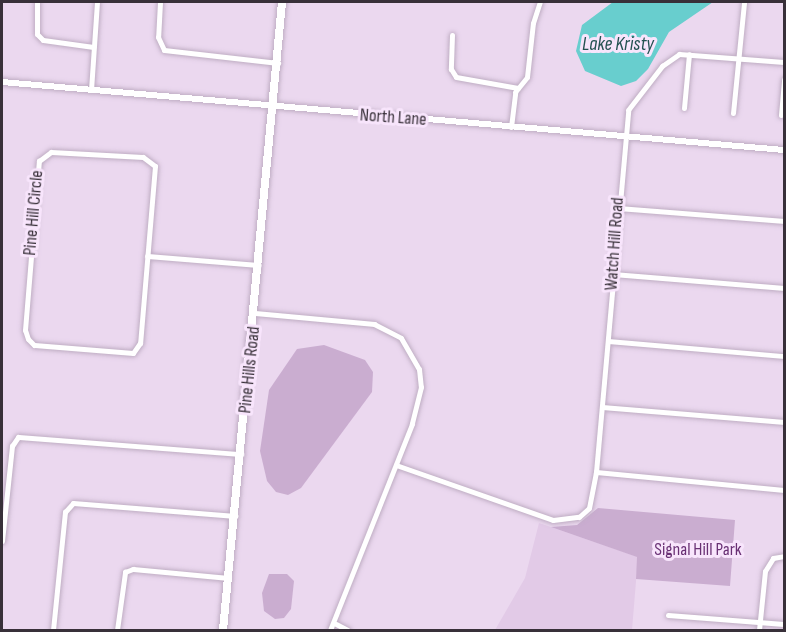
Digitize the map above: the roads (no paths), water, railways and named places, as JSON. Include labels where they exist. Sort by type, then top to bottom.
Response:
[{"type":"main road","name":"Pine Hills Road","points":[[223,630],[261,265],[282,2]]},
{"type":"street","points":[[37,2],[37,34],[43,40],[94,47]]},
{"type":"street","points":[[91,90],[97,2]]},
{"type":"street","points":[[160,2],[158,37],[164,50],[278,63]]},
{"type":"street","points":[[511,127],[518,88],[527,77],[533,23],[540,2]]},
{"type":"street","points":[[733,113],[744,2]]},
{"type":"street","points":[[452,35],[451,69],[456,77],[518,88]]},
{"type":"street","points":[[684,108],[689,54]]},
{"type":"street","name":"Watch Hill Road","points":[[396,465],[541,516],[564,521],[579,518],[594,496],[624,136],[634,100],[671,57],[689,54],[784,62]]},
{"type":"street","points":[[781,115],[784,79]]},
{"type":"street","name":"North Lane","points":[[2,82],[275,109],[784,150]]},
{"type":"street","name":"Pine Hill Circle","points":[[45,154],[151,160],[155,166],[147,256],[140,343],[133,353],[34,345],[28,339],[39,161],[45,154]]},
{"type":"street","points":[[618,208],[784,221]]},
{"type":"street","points":[[147,256],[261,265]]},
{"type":"street","points":[[613,274],[784,288]]},
{"type":"street","points":[[255,313],[363,322],[401,338],[417,362],[421,387],[396,465],[336,624],[330,630]]},
{"type":"street","points":[[608,341],[784,356]]},
{"type":"street","points":[[602,407],[784,422]]},
{"type":"street","points":[[2,541],[12,446],[18,437],[241,454]]},
{"type":"street","points":[[596,472],[784,490]]},
{"type":"street","points":[[53,630],[65,512],[80,501],[235,516]]},
{"type":"street","points":[[759,630],[765,570],[773,558],[784,556]]},
{"type":"street","points":[[117,630],[123,579],[133,569],[229,578]]},
{"type":"street","points":[[668,615],[784,624]]},
{"type":"street","points":[[336,624],[348,630]]},
{"type":"water","name":"Lake Kristy","points":[[613,2],[713,2],[669,32],[648,69],[636,81],[621,86],[585,71],[576,51],[582,25]]},
{"type":"park label","name":"Signal Hill Park","points":[[698,550]]}]
